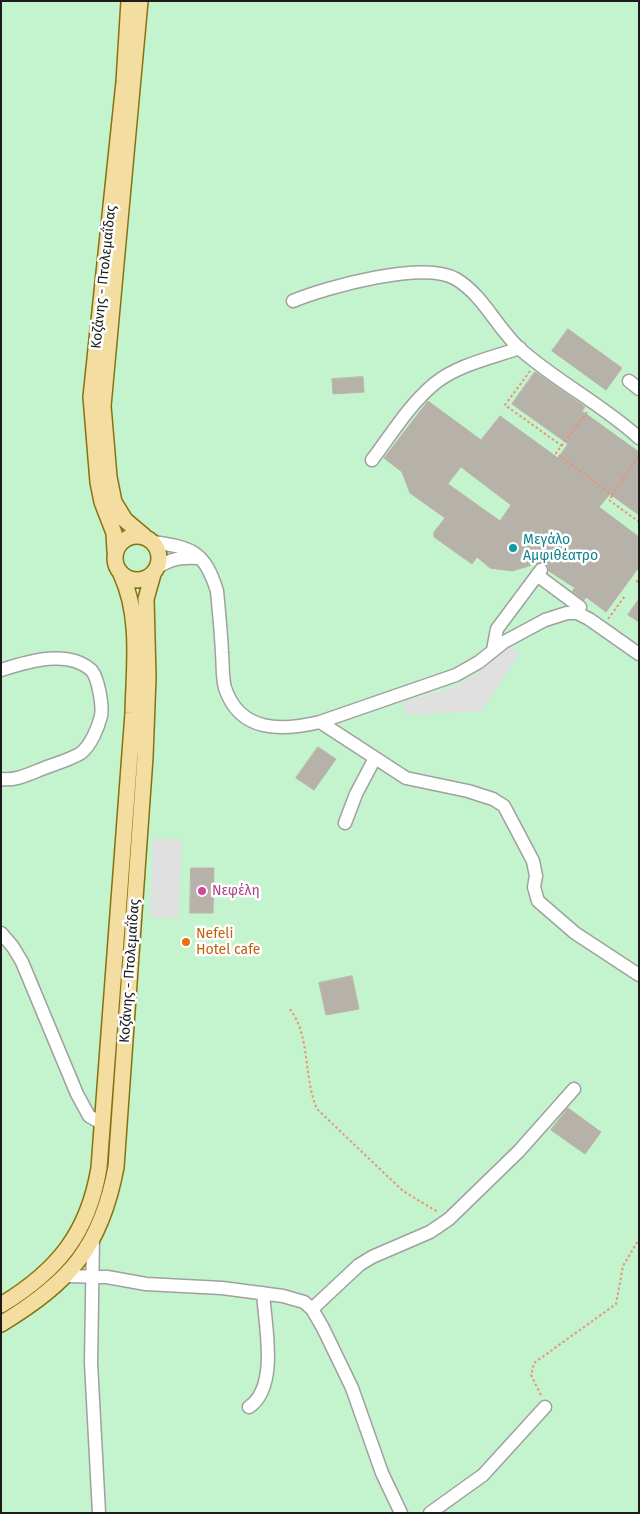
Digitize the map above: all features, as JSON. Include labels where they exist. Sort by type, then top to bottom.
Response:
[{"type":"main road","name":"Κοζάνης - Πτολεμαΐδας","points":[[115,551],[112,527],[102,502],[98,482],[91,397],[124,82],[129,1]]},
{"type":"main road","name":"Κοζάνης - Πτολεμαΐδας","points":[[140,1],[102,406],[108,478],[114,502],[124,520],[148,539]]},
{"type":"main road","points":[[135,535],[148,539],[159,554],[155,571],[137,580],[121,574],[115,564],[115,551],[119,543],[135,535]]},
{"type":"main road","name":"Κοζάνης - Πτολεμαΐδας","points":[[1,1324],[38,1301],[67,1276],[93,1237],[110,1200],[116,1166],[145,757],[148,677],[146,599],[155,571]]},
{"type":"main road","name":"Κοζάνης - Πτολεμαΐδας","points":[[1,1305],[36,1282],[54,1266],[80,1228],[96,1186],[103,1124],[133,713],[135,659],[132,610],[129,591],[121,574]]},
{"type":"street","points":[[293,300],[320,290],[371,278],[442,274],[455,278],[467,287],[520,348],[594,402],[639,438]]},
{"type":"street","points":[[372,460],[416,403],[435,384],[478,362],[520,348]]},
{"type":"street","points":[[148,539],[188,548],[199,558],[212,576],[217,591],[226,688],[236,706],[258,724],[273,728],[285,729],[320,722],[456,675],[479,662],[493,650],[545,620],[560,614],[577,613],[602,627],[639,654]]},
{"type":"street","points":[[155,571],[167,560],[199,558]]},
{"type":"street","points":[[493,650],[497,629],[539,572],[580,608],[577,613]]},
{"type":"street","points":[[1,670],[24,663],[53,658],[71,660],[90,668],[95,675],[102,714],[89,744],[81,753],[22,777],[9,780],[1,778]]},
{"type":"street","points":[[320,722],[361,746],[375,758],[406,778],[468,791],[493,799],[504,806],[534,861],[536,876],[534,887],[538,901],[575,933],[639,975]]},
{"type":"street","points":[[345,823],[356,794],[375,758]]},
{"type":"street","points":[[1,933],[13,947],[22,962],[85,1109],[89,1116],[103,1124]]},
{"type":"street","points":[[312,1309],[359,1265],[372,1257],[430,1232],[448,1219],[518,1151],[574,1089]]},
{"type":"street","points":[[93,1237],[92,1373],[100,1513]]},
{"type":"street","points":[[67,1276],[93,1276],[146,1284],[190,1285],[263,1293],[304,1302],[312,1309],[352,1388],[382,1473],[400,1513]]},
{"type":"street","points":[[249,1408],[260,1397],[267,1382],[263,1293]]},
{"type":"street","points":[[430,1513],[483,1475],[545,1407]]},
{"type":"path","points":[[538,362],[505,406],[562,446]]},
{"type":"path","points":[[594,402],[556,453],[612,495]]},
{"type":"path","points":[[639,456],[609,500],[639,522]]},
{"type":"path","points":[[602,627],[625,596]]},
{"type":"path","points":[[290,1009],[299,1023],[313,1100],[322,1117],[404,1191],[448,1219]]},
{"type":"path","points":[[545,1407],[531,1375],[532,1366],[540,1357],[616,1304],[623,1266],[639,1239]]},
{"type":"green space","points":[[1,1],[639,1],[639,1513],[1,1513]]},
{"type":"shaded area","points":[[510,646],[520,653],[481,711],[405,715],[403,702],[451,688],[477,674],[493,657]]},
{"type":"shaded area","points":[[153,838],[182,840],[178,919],[150,917]]},
{"type":"building","points":[[568,329],[622,368],[606,390],[552,351]]},
{"type":"building","points":[[535,372],[585,407],[582,411],[639,452],[639,515],[610,494],[599,507],[639,537],[639,567],[606,612],[586,597],[584,600],[572,591],[575,588],[549,571],[548,566],[542,562],[512,571],[490,568],[477,557],[472,564],[434,537],[434,532],[445,518],[410,493],[402,472],[384,458],[428,401],[481,440],[500,416],[558,458],[568,444],[512,404]],"holes":[[[461,467],[511,505],[500,521],[448,484]]]},
{"type":"building","points":[[363,377],[364,392],[333,394],[332,379]]},
{"type":"building","points":[[639,599],[639,622],[628,615]]},
{"type":"building","points":[[318,747],[336,759],[314,790],[296,778]]},
{"type":"building","name":"Νεφέλη","points":[[191,868],[214,868],[213,913],[190,913]]},
{"type":"building","points":[[352,976],[359,1009],[326,1015],[319,983]]},
{"type":"building","points":[[568,1108],[601,1132],[585,1154],[551,1130]]},
{"type":"place","name":"Μεγάλο Αμφιθέατρο","points":[[513,548]]},
{"type":"place","name":"Νεφέλη","points":[[202,891]]},
{"type":"place","name":"Nefeli Hotel cafe","points":[[186,942]]}]
